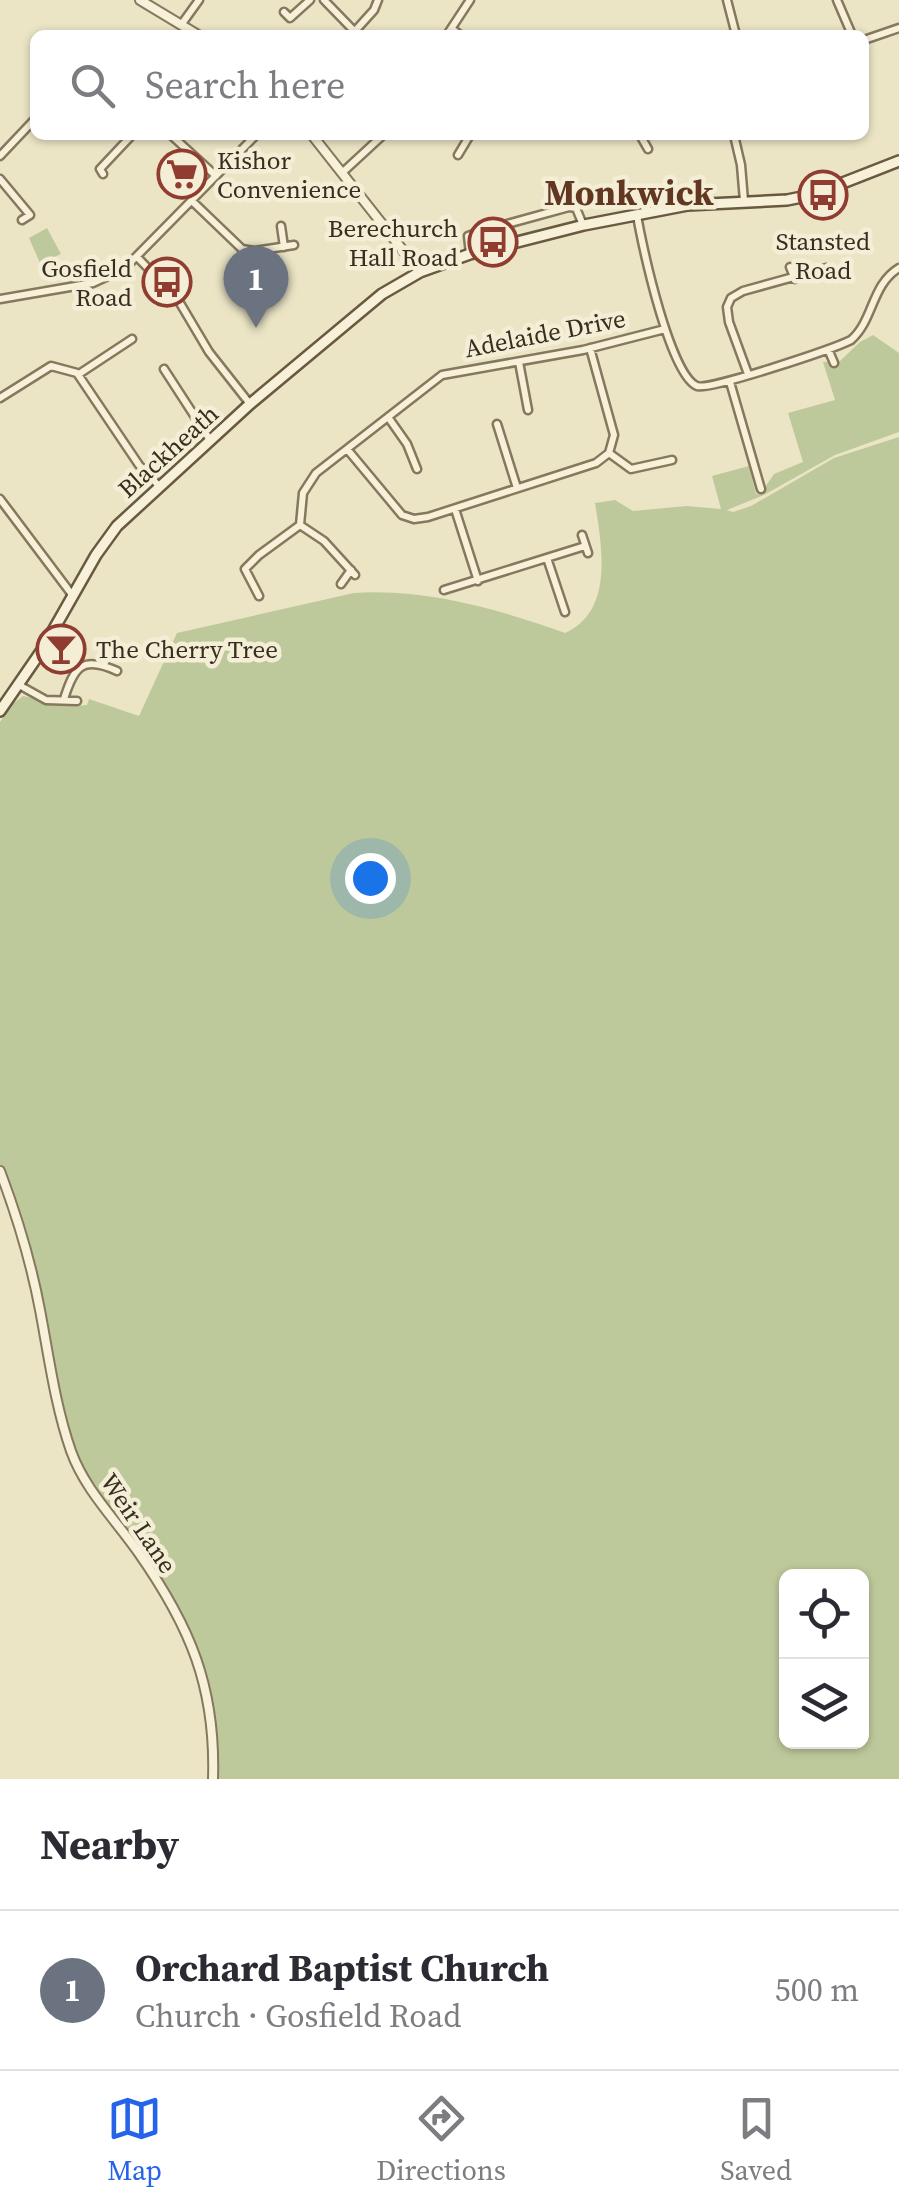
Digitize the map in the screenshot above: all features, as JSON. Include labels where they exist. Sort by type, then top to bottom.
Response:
[{"type":"main road","name":"Blackheath","points":[[0,711],[109,535],[250,404],[362,308],[420,272],[470,254],[688,205],[788,200],[899,161]]},
{"type":"street","points":[[140,0],[190,30]]},
{"type":"street","points":[[182,25],[199,0]]},
{"type":"street","points":[[284,12],[290,18],[310,0]]},
{"type":"street","points":[[324,0],[354,30]]},
{"type":"street","points":[[359,30],[378,0]]},
{"type":"street","points":[[451,30],[470,0]]},
{"type":"street","points":[[727,0],[735,30]]},
{"type":"street","points":[[837,0],[850,30]]},
{"type":"street","points":[[869,38],[899,28]]},
{"type":"street","points":[[0,156],[30,124]]},
{"type":"street","points":[[104,174],[100,170],[127,140]]},
{"type":"street","points":[[176,140],[216,176]]},
{"type":"street","points":[[0,300],[112,276],[137,257],[251,140]]},
{"type":"street","points":[[316,140],[420,272]]},
{"type":"street","points":[[343,172],[377,140]]},
{"type":"street","points":[[462,152],[468,140]]},
{"type":"street","points":[[643,140],[648,150]]},
{"type":"street","points":[[735,140],[744,200]]},
{"type":"street","points":[[0,179],[34,213],[22,220]]},
{"type":"street","points":[[192,201],[242,249],[294,245]]},
{"type":"street","points":[[470,254],[468,236],[569,207],[576,208],[584,226]]},
{"type":"street","points":[[637,215],[665,329],[680,367],[694,385],[702,388],[850,340],[862,330],[884,280],[899,268]]},
{"type":"street","points":[[281,226],[284,246]]},
{"type":"street","points":[[137,257],[177,298],[208,352],[250,404]]},
{"type":"street","points":[[790,267],[794,279]]},
{"type":"street","points":[[748,374],[729,322],[730,298],[826,268]]},
{"type":"street","name":"Adelaide Drive","points":[[300,525],[303,493],[316,473],[442,375],[590,348],[665,329]]},
{"type":"street","points":[[79,374],[126,348],[132,339]]},
{"type":"street","points":[[347,449],[402,516],[420,519],[596,463],[608,454],[614,434],[590,348]]},
{"type":"street","points":[[828,349],[834,362]]},
{"type":"street","points":[[520,362],[531,406]]},
{"type":"street","points":[[0,398],[51,366],[79,374],[140,465],[159,486]]},
{"type":"street","points":[[164,369],[210,440]]},
{"type":"street","points":[[730,382],[762,483]]},
{"type":"street","points":[[388,418],[407,444],[417,469]]},
{"type":"street","points":[[496,424],[517,488]]},
{"type":"street","points":[[503,444],[514,441]]},
{"type":"street","points":[[608,454],[631,469],[672,460]]},
{"type":"street","points":[[659,464],[662,474]]},
{"type":"street","points":[[0,499],[73,597]]},
{"type":"street","points":[[455,510],[478,581]]},
{"type":"street","points":[[258,591],[246,569],[300,525],[324,541],[353,572],[342,584]]},
{"type":"street","points":[[444,590],[587,549],[582,535]]},
{"type":"street","points":[[546,558],[564,608],[553,609]]},
{"type":"street","points":[[104,664],[108,654]]},
{"type":"street","points":[[64,700],[77,670],[89,663],[104,664],[117,671]]},
{"type":"street","points":[[19,685],[46,700],[77,702]]},
{"type":"street","name":"Weir Lane","points":[[0,1171],[30,1260],[46,1355],[71,1453],[94,1497],[139,1553],[182,1623],[207,1686],[213,1779]]},
{"type":"green space","points":[[47,228],[61,254],[40,263],[29,238]]},
{"type":"green space","points":[[873,335],[899,353],[899,432],[835,455],[764,495],[727,510],[751,506],[834,458],[899,437],[899,1779],[213,1779],[211,1720],[182,1623],[139,1553],[95,1497],[71,1453],[41,1315],[0,1168],[0,722],[11,705],[23,696],[70,706],[87,705],[89,699],[139,716],[177,633],[354,593],[408,594],[461,602],[565,633],[581,623],[598,594],[602,558],[595,503],[615,500],[633,511],[687,506],[721,509],[712,476],[749,466],[756,494],[761,493],[774,474],[803,462],[788,413],[835,400],[823,362],[840,361]]},
{"type":"place","name":"Kishor Convenience","points":[[182,174]]},
{"type":"place","name":"Stansted Road","points":[[823,195]]},
{"type":"place","name":"Berechurch Hall Road","points":[[493,242]]},
{"type":"place","name":"Gosfield Road","points":[[167,282]]},
{"type":"place","name":"Orchard Baptist Church","points":[[256,328]]},
{"type":"place","name":"The Cherry Tree","points":[[61,649]]},
{"type":"district","name":"Monkwick","points":[[629,193]]}]
